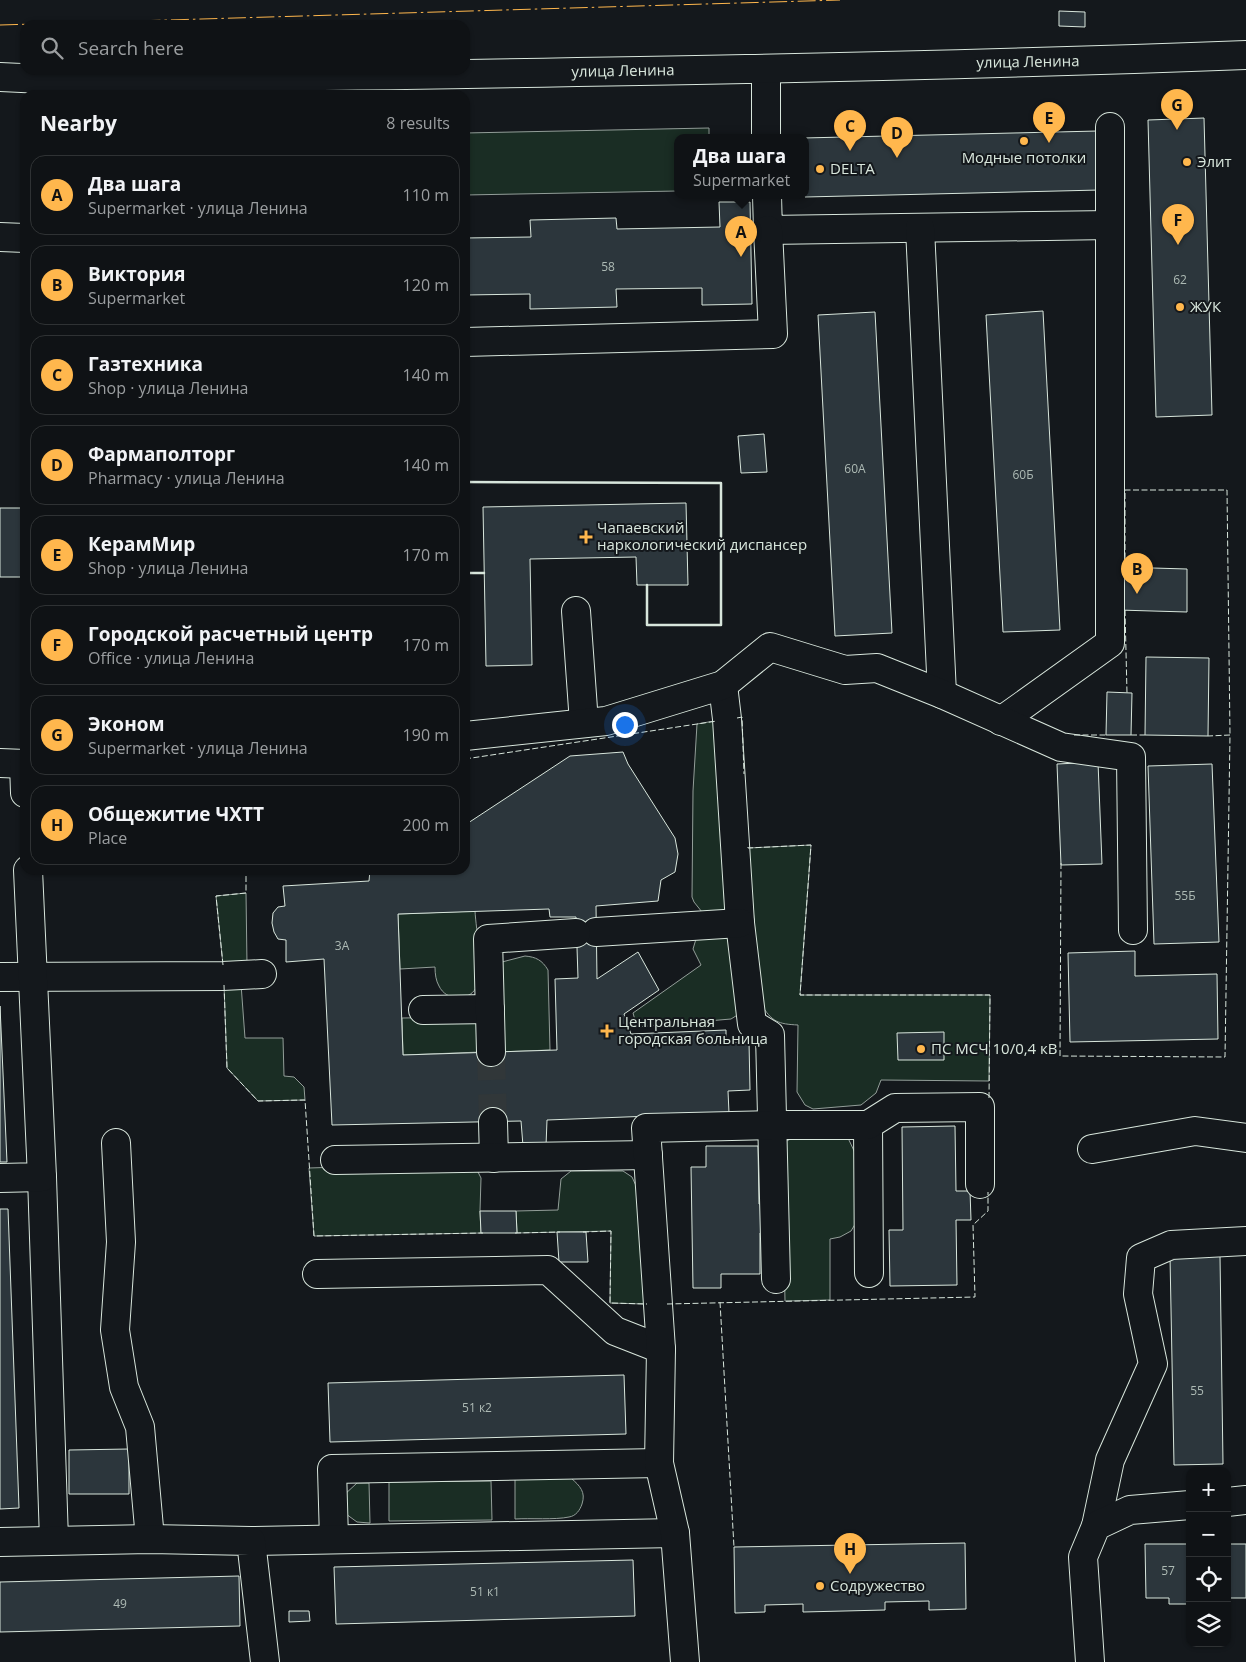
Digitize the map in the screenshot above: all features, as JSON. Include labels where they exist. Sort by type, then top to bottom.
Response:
[{"type":"street","name":"улица Ленина","points":[[0,77],[64,80],[359,85],[766,69],[1246,54]]},
{"type":"street","points":[[766,69],[766,134]]},
{"type":"street","points":[[1001,721],[1110,643],[1110,127]]},
{"type":"street","points":[[470,342],[773,334],[767,199]]},
{"type":"street","points":[[768,230],[1110,225]]},
{"type":"street","points":[[920,228],[942,694]]},
{"type":"street","points":[[0,238],[20,238]]},
{"type":"street","points":[[576,611],[584,723]]},
{"type":"street","points":[[470,735],[606,721],[723,684],[770,647],[845,670],[877,668],[942,694],[1061,747],[1131,758],[1133,930]]},
{"type":"street","points":[[723,684],[727,719],[740,923],[752,1024],[770,1035],[776,1279]]},
{"type":"street","points":[[16,764],[20,777]]},
{"type":"street","points":[[28,875],[42,1177],[54,1540]]},
{"type":"street","points":[[491,1052],[488,939],[740,923]]},
{"type":"street","points":[[0,977],[32,975],[223,976],[262,974]]},
{"type":"street","points":[[423,1010],[490,1009]]},
{"type":"street","points":[[685,1662],[675,1533],[659,1463],[661,1349],[646,1128],[868,1125],[895,1108],[980,1107],[980,1184]]},
{"type":"street","points":[[493,1122],[494,1158]]},
{"type":"street","points":[[868,1125],[869,1273]]},
{"type":"street","points":[[1092,1149],[1195,1131],[1246,1138]]},
{"type":"street","points":[[116,1143],[121,1242],[115,1330],[124,1387],[140,1427],[150,1539]]},
{"type":"street","points":[[334,1160],[648,1155]]},
{"type":"street","points":[[0,1178],[42,1177]]},
{"type":"street","points":[[1090,1662],[1083,1557],[1096,1526],[1110,1460],[1152,1364],[1138,1294],[1141,1258],[1171,1245],[1246,1241]]},
{"type":"street","points":[[317,1274],[548,1270],[615,1331],[661,1349]]},
{"type":"street","points":[[334,1539],[332,1469],[659,1463]]},
{"type":"street","points":[[1231,1502],[1246,1500]]},
{"type":"street","points":[[1096,1526],[1130,1510],[1186,1505]]},
{"type":"street","points":[[0,1542],[150,1539],[251,1541],[675,1533]]},
{"type":"street","points":[[251,1541],[265,1662]]},
{"type":"green space","points":[[709,128],[709,134],[674,134],[674,191],[470,195],[470,133]]},
{"type":"green space","points":[[714,721],[725,908],[720,914],[702,912],[692,897],[693,791],[697,724]]},
{"type":"green space","points":[[811,845],[800,995],[990,995],[989,1081],[881,1080],[876,1093],[861,1105],[813,1109],[805,1105],[797,1092],[798,1025],[776,1021],[761,1004],[748,848]]},
{"type":"green space","points":[[246,893],[247,965],[223,965],[216,896]]},
{"type":"green space","points":[[475,911],[479,972],[476,988],[472,993],[468,996],[457,998],[447,995],[438,984],[435,967],[400,969],[398,914]]},
{"type":"green space","points":[[724,933],[734,940],[739,1014],[731,1019],[637,1027],[633,1013],[701,965],[693,949],[696,939]]},
{"type":"green space","points":[[525,956],[538,960],[548,970],[550,1050],[499,1052],[502,962]]},
{"type":"green space","points":[[241,984],[245,1038],[283,1038],[284,1076],[294,1077],[304,1087],[305,1100],[258,1101],[227,1068],[224,985]]},
{"type":"green space","points":[[467,1017],[477,1024],[481,1052],[403,1055],[402,1018]]},
{"type":"green space","points":[[796,1136],[848,1138],[856,1155],[857,1221],[851,1231],[840,1237],[830,1239],[830,1300],[785,1301],[782,1151],[785,1142]]},
{"type":"green space","points":[[466,1163],[475,1166],[481,1178],[481,1233],[314,1236],[309,1168]]},
{"type":"green space","points":[[571,1171],[623,1171],[632,1177],[637,1188],[644,1304],[610,1303],[611,1231],[517,1233],[516,1211],[558,1210],[561,1179]]},
{"type":"green space","points":[[571,1478],[583,1493],[581,1506],[576,1514],[563,1518],[515,1519],[515,1479]]},
{"type":"green space","points":[[491,1481],[492,1520],[389,1521],[389,1482]]},
{"type":"green space","points":[[357,1483],[369,1483],[370,1523],[357,1522],[346,1514],[343,1496]]},
{"type":"building","points":[[1059,11],[1085,12],[1085,27],[1059,26]]},
{"type":"building","points":[[1204,118],[1212,415],[1156,417],[1148,120]]},
{"type":"building","points":[[1098,131],[1100,190],[809,197],[809,138]]},
{"type":"building","points":[[719,202],[750,202],[752,304],[702,305],[702,288],[616,289],[617,307],[530,309],[530,294],[470,295],[470,238],[531,237],[530,220],[616,218],[617,229],[720,227]]},
{"type":"building","points":[[1043,311],[1060,630],[1003,632],[986,315]]},
{"type":"building","points":[[875,312],[892,633],[835,636],[818,315]]},
{"type":"building","points":[[764,434],[767,472],[741,473],[738,436]]},
{"type":"building","points":[[686,503],[688,585],[637,585],[636,557],[530,559],[532,665],[486,666],[483,507]]},
{"type":"building","points":[[0,508],[20,508],[20,577],[0,577]]},
{"type":"building","points":[[1119,567],[1187,569],[1187,612],[1118,610]]},
{"type":"building","points":[[1146,657],[1209,658],[1208,736],[1145,735]]},
{"type":"building","points":[[1107,692],[1132,693],[1131,735],[1106,735]]},
{"type":"building","points":[[623,752],[628,764],[675,838],[678,854],[675,872],[661,880],[658,901],[596,906],[597,979],[638,952],[659,990],[624,1014],[631,1034],[726,1030],[726,1043],[749,1042],[750,1090],[728,1091],[729,1113],[547,1120],[546,1146],[523,1146],[521,1121],[332,1125],[324,959],[286,962],[286,940],[278,939],[272,923],[273,913],[278,907],[285,906],[283,886],[369,881],[370,875],[470,875],[470,822],[570,756]],"holes":[[[549,909],[550,917],[576,917],[578,978],[555,979],[557,1050],[403,1055],[398,914]]]},
{"type":"building","points":[[1098,762],[1102,864],[1061,865],[1057,764]]},
{"type":"building","points":[[1212,764],[1219,942],[1154,944],[1148,766]]},
{"type":"building","points":[[1135,951],[1135,976],[1217,974],[1218,1039],[1070,1042],[1068,953]]},
{"type":"building","points":[[0,1006],[7,1162],[0,1162]]},
{"type":"building","name":"ПС МСЧ 10/0,4 кВ","points":[[944,1032],[944,1060],[898,1060],[897,1033]]},
{"type":"building","points":[[955,1126],[956,1191],[970,1191],[971,1220],[956,1220],[957,1285],[890,1286],[889,1230],[903,1230],[902,1127]]},
{"type":"building","points":[[706,1146],[758,1146],[759,1204],[768,1204],[768,1233],[760,1233],[760,1274],[721,1274],[721,1288],[693,1288],[691,1167],[706,1167]]},
{"type":"building","points":[[0,1209],[8,1209],[19,1508],[0,1509]]},
{"type":"building","points":[[480,1211],[516,1211],[517,1233],[481,1233]]},
{"type":"building","points":[[557,1232],[586,1232],[588,1262],[559,1262]]},
{"type":"building","points":[[1170,1256],[1220,1256],[1223,1464],[1174,1465]]},
{"type":"building","points":[[624,1375],[626,1434],[330,1442],[328,1383]]},
{"type":"building","points":[[129,1449],[129,1494],[69,1494],[69,1450]]},
{"type":"building","points":[[965,1543],[966,1609],[929,1610],[929,1601],[885,1602],[885,1610],[803,1612],[803,1604],[765,1605],[765,1612],[735,1613],[734,1547]]},
{"type":"building","points":[[1145,1544],[1186,1544],[1186,1604],[1169,1604],[1169,1598],[1146,1598]]},
{"type":"building","points":[[1231,1544],[1246,1544],[1246,1598],[1231,1598]]},
{"type":"building","points":[[633,1560],[635,1616],[336,1624],[334,1567]]},
{"type":"building","points":[[239,1576],[240,1626],[0,1632],[0,1582]]},
{"type":"building","points":[[289,1611],[309,1611],[310,1621],[289,1622]]},
{"type":"tunnel","points":[[491,1052],[493,1122]]},
{"type":"fence","points":[[1125,567],[1125,490],[1227,490],[1230,735]]},
{"type":"fence","points":[[1125,610],[1127,693]]},
{"type":"fence","points":[[737,718],[742,717],[744,774]]},
{"type":"fence","points":[[470,758],[717,721]]},
{"type":"fence","points":[[1074,735],[1106,735]]},
{"type":"fence","points":[[1131,735],[1145,735]]},
{"type":"fence","points":[[1061,863],[1060,1056],[1225,1057],[1230,735],[1208,736]]},
{"type":"fence","points":[[748,847],[811,845],[800,995],[990,995],[989,1099]]},
{"type":"fence","points":[[223,965],[216,896],[246,893],[246,875]]},
{"type":"fence","points":[[224,985],[227,1068],[258,1101],[305,1100],[314,1236],[483,1233]]},
{"type":"fence","points":[[667,1304],[975,1297],[973,1225],[988,1211],[988,1192]]},
{"type":"fence","points":[[583,1232],[611,1231],[610,1303],[647,1304]]},
{"type":"fence","points":[[515,1233],[560,1232]]},
{"type":"fence","points":[[720,1302],[734,1547]]},
{"type":"wall","points":[[470,482],[721,483],[721,625],[647,625],[647,585]]},
{"type":"wall","points":[[470,573],[484,573]]},
{"type":"power","points":[[168,20],[840,0]]},
{"type":"power","points":[[0,25],[20,24]]},
{"type":"place","name":"Эконом","points":[[1177,130]]},
{"type":"place","name":"Модные потолки","points":[[1024,141]]},
{"type":"place","name":"КерамМир","points":[[1049,143]]},
{"type":"place","name":"Газтехника","points":[[850,151]]},
{"type":"place","name":"Фармаполторг","points":[[897,158]]},
{"type":"place","name":"Элит","points":[[1187,162]]},
{"type":"place","name":"DELTA","points":[[820,169]]},
{"type":"place","name":"Городской расчетный центр","points":[[1178,245]]},
{"type":"place","name":"Два шага","points":[[741,257]]},
{"type":"place","name":"ЖУК","points":[[1180,307]]},
{"type":"place","name":"Чапаевский наркологический диспансер","points":[[586,537]]},
{"type":"place","name":"Виктория","points":[[1137,594]]},
{"type":"place","name":"Центральная городская больница","points":[[607,1031]]},
{"type":"place","name":"ПС МСЧ 10/0,4 кВ","points":[[921,1049]]},
{"type":"place","name":"Общежитие ЧХТТ","points":[[850,1574]]},
{"type":"place","name":"Содружество","points":[[820,1586]]}]
